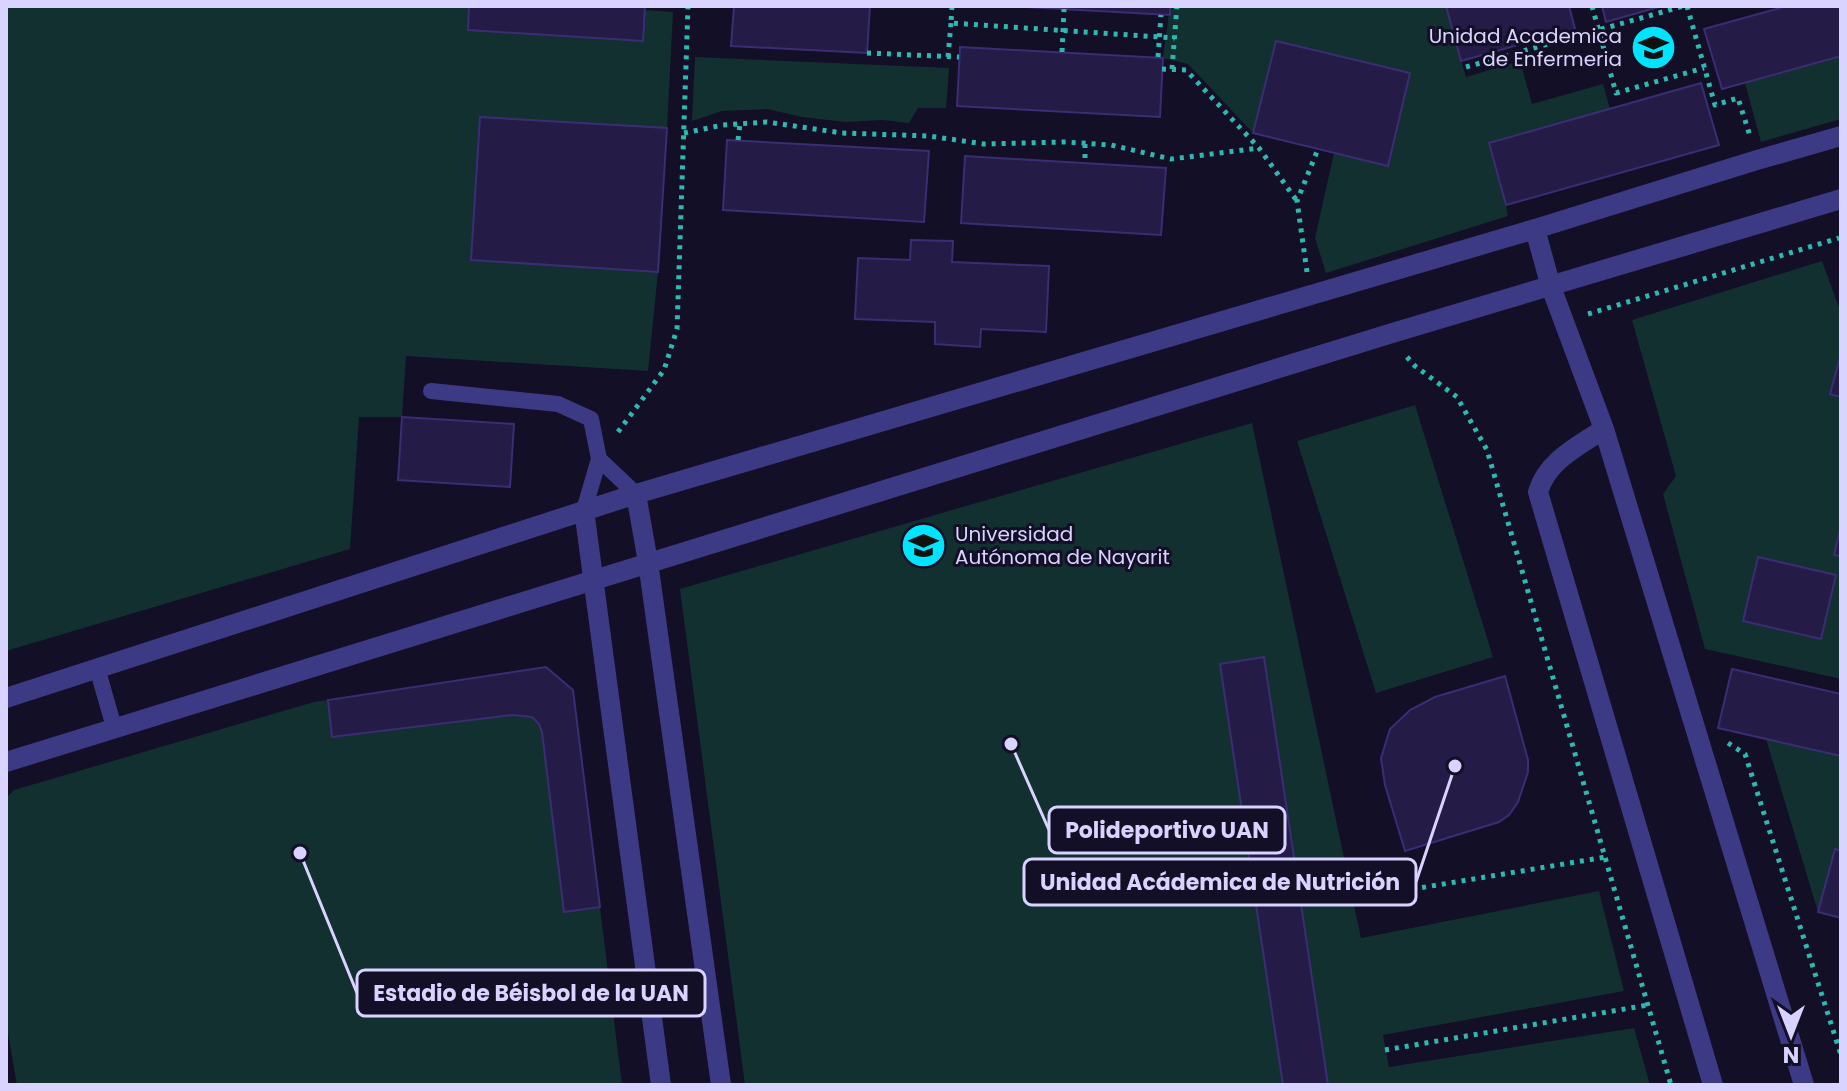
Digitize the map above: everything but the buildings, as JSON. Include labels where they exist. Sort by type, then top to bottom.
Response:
[{"type":"street","points":[[6,698],[636,494],[1841,136]]},
{"type":"street","points":[[6,762],[1389,334],[1841,199]]},
{"type":"street","points":[[1535,229],[1551,287],[1604,429],[1804,1085]]},
{"type":"street","points":[[1604,429],[1568,452],[1543,476],[1538,492],[1713,1085]]},
{"type":"street","points":[[636,494],[721,1085]]},
{"type":"street","points":[[584,510],[661,1085]]},
{"type":"lane","points":[[431,391],[558,404],[591,419],[599,459],[584,510]]},
{"type":"lane","points":[[599,459],[636,494]]},
{"type":"lane","points":[[97,668],[114,727]]},
{"type":"path","points":[[599,459],[664,370],[677,329],[688,6]]},
{"type":"path","points":[[948,57],[952,6]]},
{"type":"path","points":[[1172,69],[1177,6]]},
{"type":"path","points":[[1592,6],[1616,93],[1704,68]]},
{"type":"path","points":[[1466,67],[1685,6],[1715,105],[1738,98],[1757,160]]},
{"type":"path","points":[[1062,52],[1064,9]]},
{"type":"path","points":[[1158,57],[1161,15]]},
{"type":"path","points":[[951,23],[1175,38]]},
{"type":"path","points":[[867,53],[959,57]]},
{"type":"path","points":[[1162,69],[1186,70],[1259,148],[1297,201],[1311,294]]},
{"type":"path","points":[[684,133],[767,122],[842,133],[929,136],[984,144],[1111,145],[1171,159],[1259,148]]},
{"type":"path","points":[[738,140],[740,124]]},
{"type":"path","points":[[1085,144],[1085,163]]},
{"type":"path","points":[[1297,201],[1318,149]]},
{"type":"path","points":[[1583,315],[1839,238]]},
{"type":"path","points":[[1389,334],[1415,366],[1457,397],[1487,450],[1671,1085]]},
{"type":"path","points":[[1721,738],[1745,754],[1841,1055]]},
{"type":"path","points":[[1353,899],[1606,857]]},
{"type":"path","points":[[1385,1050],[1648,1005]]},
{"type":"green space","points":[[6,6],[469,6],[468,30],[642,41],[645,10],[673,12],[667,128],[480,118],[471,260],[658,272],[648,371],[406,356],[402,417],[359,417],[350,549],[6,651]]},
{"type":"green space","points":[[1170,6],[1446,6],[1466,77],[1520,61],[1532,104],[1603,84],[1610,109],[1506,205],[1508,216],[1326,273],[1315,238],[1334,153],[1388,166],[1410,73],[1276,41],[1253,133],[1188,64],[1163,58]]},
{"type":"green space","points":[[1841,56],[1841,119],[1761,142],[1745,83]]},
{"type":"green space","points":[[695,57],[949,68],[946,108],[918,108],[909,123],[883,120],[845,122],[767,109],[722,111],[692,121]]},
{"type":"green space","points":[[1822,261],[1841,313],[1841,354],[1831,394],[1841,397],[1841,526],[1834,554],[1841,556],[1841,679],[1705,649],[1663,494],[1676,476],[1632,320]]},
{"type":"green space","points":[[1415,405],[1493,657],[1376,693],[1297,441]]},
{"type":"green space","points":[[1252,423],[1361,938],[1599,891],[1624,991],[1383,1035],[1389,1067],[1634,1028],[1650,1085],[745,1085],[680,589]]},
{"type":"green space","points":[[546,667],[573,690],[622,1085],[17,1085],[6,1022],[6,798],[14,790],[314,702]]},
{"type":"green space","points":[[1766,739],[1841,756],[1841,851],[1835,850],[1818,912]]},
{"type":"place","name":"Unidad Academica de Enfermeria","points":[[1653,47]]},
{"type":"place","name":"Universidad Autónoma de Nayarit","points":[[924,546]]},
{"type":"place","name":"Polideportivo UAN","points":[[1011,744]]},
{"type":"place","name":"Unidad Acádemica de Nutrición","points":[[1455,766]]},
{"type":"place","name":"Estadio de Béisbol de la UAN","points":[[300,853]]}]
